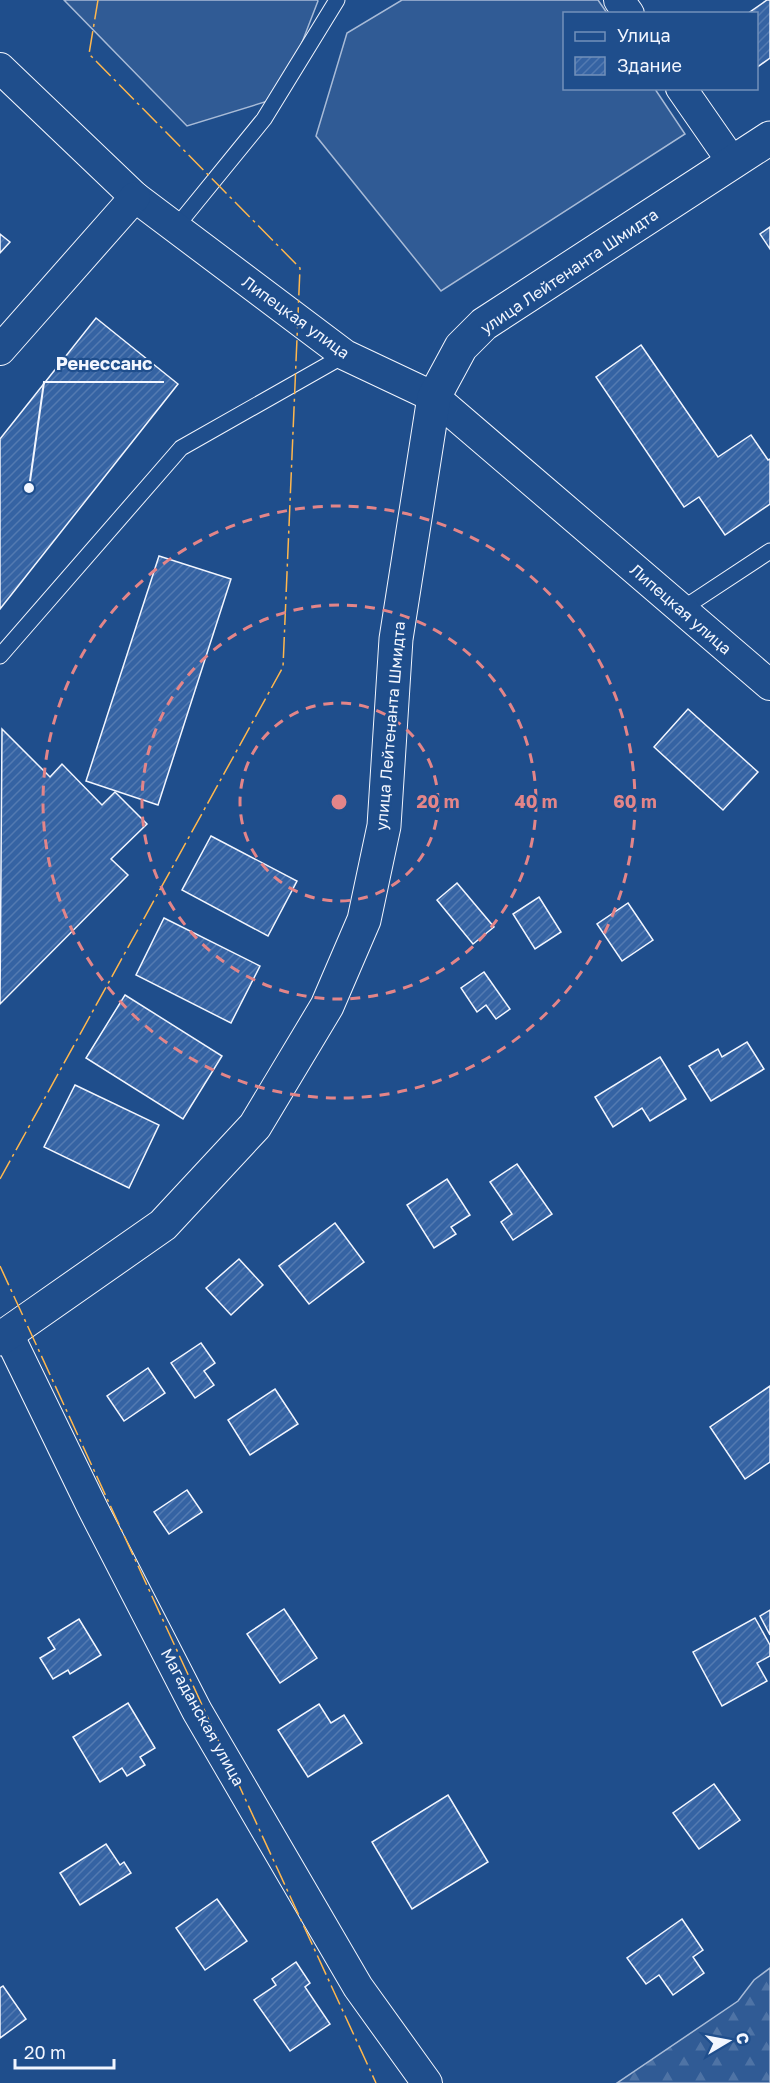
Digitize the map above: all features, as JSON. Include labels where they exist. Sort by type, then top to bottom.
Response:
[{"type":"street","name":"Липецкая улица","points":[[0,68],[135,197],[345,355],[434,397],[770,685]]},
{"type":"street","points":[[682,90],[733,163]]},
{"type":"street","name":"улица Лейтенанта Шмидта","points":[[4,1336],[163,1225],[255,1126],[327,1006],[364,920],[384,826],[396,639],[434,397],[461,347],[484,324],[770,138]]},
{"type":"street","points":[[0,350],[135,197]]},
{"type":"street","name":"Магаданская улица","points":[[4,1336],[197,1711],[358,1987],[427,2083]]},
{"type":"lane","points":[[176,227],[264,119],[337,0]]},
{"type":"lane","points":[[0,656],[181,448],[345,355]]},
{"type":"lane","points":[[682,609],[770,551]]},
{"type":"green space","points":[[770,1968],[770,2083],[617,2083],[738,2001],[754,1980]]},
{"type":"shaded area","points":[[64,0],[318,1],[281,97],[187,126]]},
{"type":"shaded area","points":[[402,0],[598,0],[606,12],[563,12],[563,90],[656,90],[685,134],[441,291],[316,136],[347,33]]},
{"type":"building","points":[[770,0],[770,58],[758,67],[758,12],[750,12]]},
{"type":"building","points":[[770,227],[770,249],[760,234]]},
{"type":"building","points":[[0,234],[10,242],[0,253]]},
{"type":"building","points":[[96,318],[178,384],[0,609],[0,439]]},
{"type":"building","points":[[641,345],[718,457],[751,435],[768,460],[770,459],[770,504],[725,535],[699,497],[684,507],[596,377]]},
{"type":"building","points":[[159,556],[231,579],[158,805],[86,781]]},
{"type":"building","points":[[688,709],[758,772],[723,810],[654,747]]},
{"type":"building","points":[[2,729],[50,777],[62,764],[102,805],[115,792],[147,824],[111,859],[128,875],[0,1004]]},
{"type":"building","points":[[211,836],[297,881],[268,936],[182,890]]},
{"type":"building","points":[[457,883],[494,927],[473,944],[437,900]]},
{"type":"building","points":[[539,897],[561,932],[535,949],[513,914]]},
{"type":"building","points":[[628,903],[653,940],[622,961],[597,924]]},
{"type":"building","points":[[164,918],[260,966],[231,1023],[136,975]]},
{"type":"building","points":[[484,972],[510,1009],[496,1019],[486,1005],[477,1012],[461,988]]},
{"type":"building","points":[[125,995],[222,1056],[183,1119],[86,1058]]},
{"type":"building","points":[[747,1042],[764,1069],[711,1101],[689,1066],[718,1049],[722,1057]]},
{"type":"building","points":[[660,1057],[686,1099],[650,1121],[642,1108],[613,1127],[595,1097]]},
{"type":"building","points":[[75,1085],[159,1125],[129,1188],[44,1147]]},
{"type":"building","points":[[517,1164],[552,1214],[513,1240],[501,1222],[512,1214],[490,1182]]},
{"type":"building","points":[[447,1179],[470,1215],[451,1227],[456,1234],[434,1248],[407,1205]]},
{"type":"building","points":[[335,1223],[364,1262],[309,1304],[279,1266]]},
{"type":"building","points":[[239,1259],[263,1285],[231,1315],[206,1288]]},
{"type":"building","points":[[201,1343],[215,1363],[204,1371],[214,1385],[195,1398],[171,1363]]},
{"type":"building","points":[[148,1368],[165,1393],[124,1421],[107,1396]]},
{"type":"building","points":[[770,1386],[770,1462],[745,1479],[710,1427]]},
{"type":"building","points":[[275,1389],[298,1424],[250,1455],[228,1420]]},
{"type":"building","points":[[187,1490],[202,1512],[169,1534],[154,1512]]},
{"type":"building","points":[[284,1609],[317,1658],[280,1683],[247,1634]]},
{"type":"building","points":[[770,1610],[770,1635],[760,1616]]},
{"type":"building","points":[[755,1618],[770,1645],[770,1656],[757,1663],[767,1681],[722,1706],[693,1652]]},
{"type":"building","points":[[79,1619],[101,1655],[70,1674],[68,1670],[53,1679],[40,1658],[55,1649],[48,1638]]},
{"type":"building","points":[[128,1703],[155,1748],[140,1757],[145,1765],[127,1776],[122,1768],[100,1782],[73,1737]]},
{"type":"building","points":[[319,1704],[331,1723],[344,1715],[362,1743],[308,1777],[278,1730]]},
{"type":"building","points":[[714,1784],[740,1820],[699,1849],[673,1813]]},
{"type":"building","points":[[448,1795],[488,1862],[412,1909],[372,1842]]},
{"type":"building","points":[[106,1844],[120,1865],[124,1862],[131,1873],[80,1905],[60,1873]]},
{"type":"building","points":[[217,1899],[247,1941],[205,1970],[176,1928]]},
{"type":"building","points":[[682,1919],[703,1950],[693,1957],[704,1973],[673,1995],[659,1975],[646,1984],[627,1958]]},
{"type":"building","points":[[296,1962],[310,1983],[305,1987],[330,2024],[290,2051],[254,2000],[276,1985],[272,1979]]},
{"type":"building","points":[[3,1986],[26,2019],[0,2038],[0,1988]]},
{"type":"power","points":[[0,1179],[283,667],[300,268],[89,54],[98,0]]},
{"type":"power","points":[[0,1266],[376,2083]]},
{"type":"place","name":"Ренессанс","points":[[29,488]]}]
